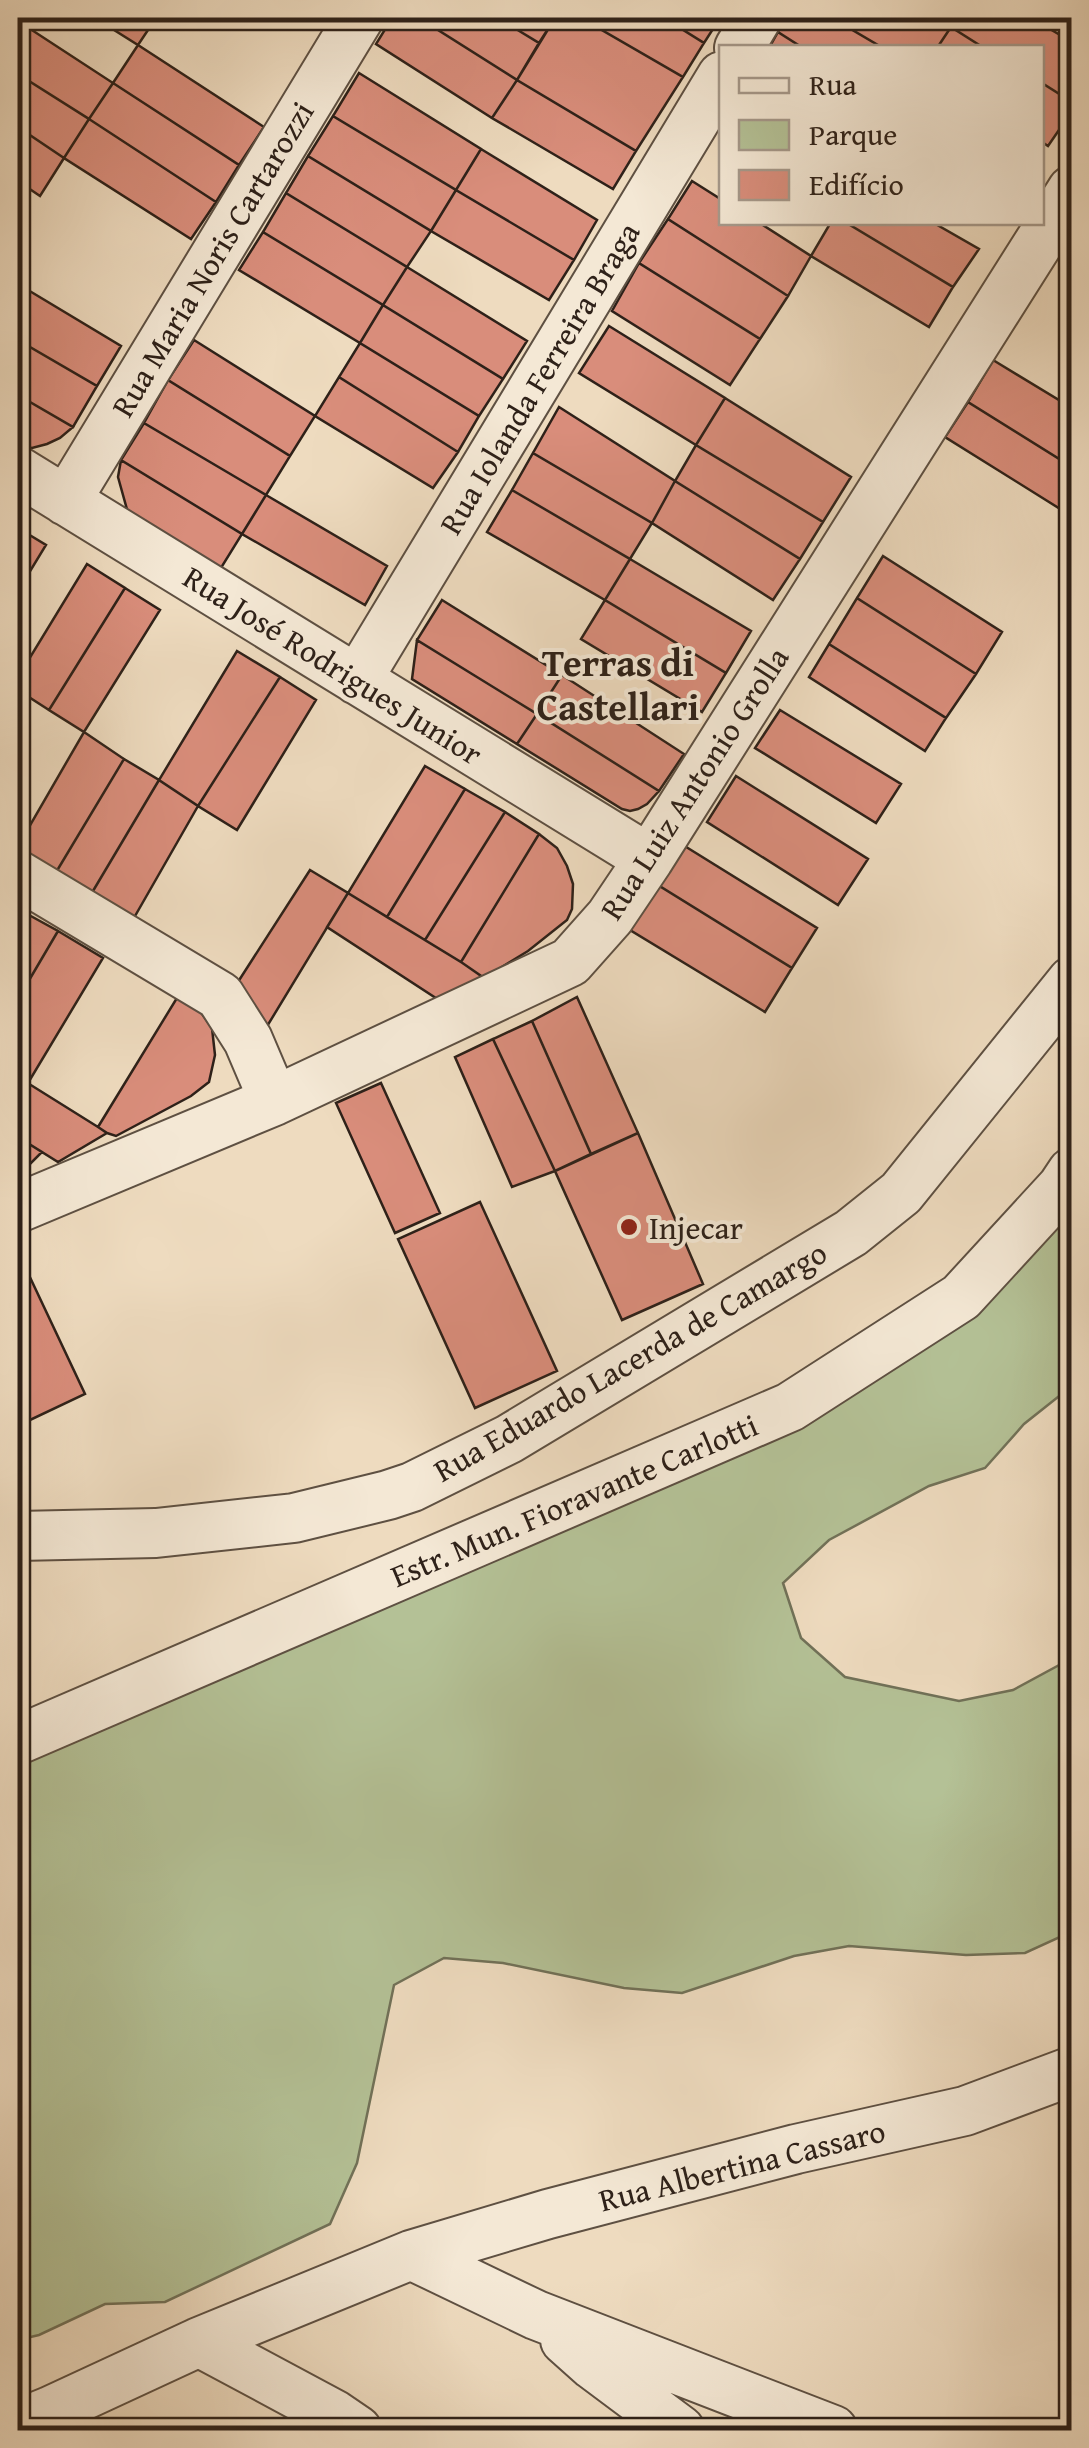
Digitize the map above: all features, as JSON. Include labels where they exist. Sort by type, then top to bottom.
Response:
[{"type":"street","name":"Rua Maria Noris Cartarozzi","points":[[66,500],[359,18]]},
{"type":"street","points":[[741,45],[757,18]]},
{"type":"street","name":"Rua Iolanda Ferreira Braga","points":[[358,680],[719,81]]},
{"type":"street","name":"Rua Luiz Antonio Grolla","points":[[18,1208],[274,1101],[570,962],[610,917],[649,858],[1072,190]]},
{"type":"street","name":"Rua José Rodrigues Junior","points":[[18,471],[649,858]]},
{"type":"street","points":[[18,875],[220,996],[248,1040],[274,1101]]},
{"type":"street","name":"Rua Eduardo Lacerda de Camargo","points":[[18,1536],[156,1533],[294,1518],[388,1496],[509,1440],[851,1232],[900,1193],[1072,981]]},
{"type":"street","name":"Estr. Mun. Fioravante Carlotti","points":[[20,1724],[790,1406],[961,1298],[1072,1172]]},
{"type":"street","name":"Rua Albertina Cassaro","points":[[40,2422],[199,2342],[411,2255],[548,2214],[777,2154],[964,2111],[1072,2071]]},
{"type":"street","points":[[411,2255],[536,2315],[833,2430]]},
{"type":"street","points":[[536,2315],[593,2365],[680,2430]]},
{"type":"street","points":[[199,2342],[357,2430]]},
{"type":"green space","points":[[1071,1169],[1071,1391],[1068,1389],[1024,1424],[985,1468],[929,1486],[829,1540],[783,1583],[801,1638],[845,1677],[959,1701],[1013,1690],[1063,1663],[1071,1663],[1071,1932],[1025,1953],[966,1955],[849,1946],[794,1956],[682,1993],[624,1988],[503,1963],[444,1958],[394,1985],[357,2163],[330,2224],[165,2302],[105,2304],[39,2335],[18,2340],[18,1711],[56,1714],[860,1353]]},
{"type":"building","points":[[95,18],[156,18],[138,45]]},
{"type":"building","points":[[392,18],[419,18],[517,80],[492,118],[376,44]]},
{"type":"building","points":[[419,18],[498,18],[539,43],[517,80]]},
{"type":"building","points":[[498,18],[555,18],[539,43]]},
{"type":"building","points":[[555,18],[581,18],[683,77],[636,151],[517,80]]},
{"type":"building","points":[[581,18],[664,18],[704,43],[683,77]]},
{"type":"building","points":[[664,18],[720,18],[704,43]]},
{"type":"building","points":[[786,18],[832,18],[878,45],[798,45],[778,32]]},
{"type":"building","points":[[832,18],[935,18],[951,27],[939,45],[878,45]]},
{"type":"building","points":[[956,18],[1031,18],[1072,42],[1072,102],[1044,84],[1044,45],[979,45],[951,27]]},
{"type":"building","points":[[18,21],[113,83],[89,119],[18,74]]},
{"type":"building","points":[[951,27],[979,45],[939,45]]},
{"type":"building","points":[[778,32],[798,45],[771,45]]},
{"type":"building","points":[[138,45],[264,127],[239,165],[113,83]]},
{"type":"building","points":[[359,73],[481,149],[456,190],[333,116]]},
{"type":"building","points":[[18,74],[89,119],[64,158],[18,127]]},
{"type":"building","points":[[517,80],[636,151],[613,189],[492,118]]},
{"type":"building","points":[[113,83],[239,165],[216,202],[89,119]]},
{"type":"building","points":[[1044,84],[1072,102],[1072,111],[1048,146],[1044,143]]},
{"type":"building","points":[[333,116],[456,190],[431,231],[308,156]]},
{"type":"building","points":[[89,119],[216,202],[191,239],[64,158]]},
{"type":"building","points":[[18,127],[64,158],[40,196],[18,181]]},
{"type":"building","points":[[481,149],[597,220],[574,260],[456,190]]},
{"type":"building","points":[[308,156],[431,231],[407,267],[286,193]]},
{"type":"building","points":[[692,181],[719,198],[719,225],[763,225],[811,256],[788,296],[668,219]]},
{"type":"building","points":[[456,190],[574,260],[549,300],[431,231]]},
{"type":"building","points":[[286,193],[407,267],[383,305],[263,232]]},
{"type":"building","points":[[668,219],[788,296],[760,339],[639,263]]},
{"type":"building","points":[[829,225],[850,225],[953,287],[929,327],[811,256]]},
{"type":"building","points":[[850,225],[937,225],[979,249],[953,287]]},
{"type":"building","points":[[263,232],[383,305],[360,343],[239,270]]},
{"type":"building","points":[[639,263],[760,339],[730,385],[612,311]]},
{"type":"building","points":[[407,267],[527,341],[503,379],[383,305]]},
{"type":"building","points":[[18,284],[121,346],[97,386],[18,340]]},
{"type":"building","points":[[383,305],[503,379],[479,416],[360,343]]},
{"type":"building","points":[[609,326],[725,398],[696,445],[579,373]]},
{"type":"building","points":[[18,340],[97,386],[73,427],[18,395]]},
{"type":"building","points":[[194,340],[315,416],[290,456],[168,380]]},
{"type":"building","points":[[360,343],[479,416],[458,452],[339,377]]},
{"type":"building","points":[[993,360],[1072,408],[1072,467],[968,402]]},
{"type":"building","points":[[339,377],[458,452],[433,488],[315,416]]},
{"type":"building","points":[[168,380],[290,456],[266,495],[144,423]]},
{"type":"building","points":[[18,395],[73,427],[47,444],[18,446]]},
{"type":"building","points":[[725,398],[851,477],[823,522],[696,445]]},
{"type":"building","points":[[968,402],[1072,467],[1072,501],[1065,512],[945,437]]},
{"type":"building","points":[[559,407],[675,481],[652,523],[533,453]]},
{"type":"building","points":[[144,423],[266,495],[242,534],[121,460]]},
{"type":"building","points":[[696,445],[823,522],[800,559],[675,481]]},
{"type":"building","points":[[533,453],[652,523],[630,559],[512,490]]},
{"type":"building","points":[[121,460],[242,534],[216,576],[128,513],[118,477]]},
{"type":"building","points":[[675,481],[800,559],[773,600],[652,523]]},
{"type":"building","points":[[512,490],[630,559],[605,600],[487,532]]},
{"type":"building","points":[[266,495],[387,566],[365,605],[242,534]]},
{"type":"building","points":[[18,528],[46,545],[18,591]]},
{"type":"building","points":[[883,556],[1002,632],[976,674],[857,598]]},
{"type":"building","points":[[630,559],[751,631],[726,673],[605,600]]},
{"type":"building","points":[[87,564],[125,588],[49,710],[18,690],[18,677]]},
{"type":"building","points":[[125,588],[160,610],[84,732],[49,710]]},
{"type":"building","points":[[857,598],[976,674],[946,718],[829,644]]},
{"type":"building","points":[[442,600],[562,675],[537,714],[417,640]]},
{"type":"building","points":[[605,600],[726,673],[702,712],[581,639]]},
{"type":"building","points":[[417,640],[537,714],[517,744],[412,679]]},
{"type":"building","points":[[829,644],[946,718],[925,751],[809,677]]},
{"type":"building","points":[[237,651],[280,677],[198,806],[159,780]]},
{"type":"building","points":[[562,675],[684,754],[659,791],[537,714]]},
{"type":"building","points":[[280,677],[316,700],[237,830],[198,806]]},
{"type":"building","points":[[780,710],[901,784],[876,823],[755,748]]},
{"type":"building","points":[[537,714],[659,791],[638,809],[622,809],[517,744]]},
{"type":"building","points":[[84,732],[124,759],[55,874],[18,852],[18,846]]},
{"type":"building","points":[[124,759],[159,780],[90,896],[55,874]]},
{"type":"building","points":[[425,766],[465,789],[387,917],[348,893]]},
{"type":"building","points":[[736,776],[868,859],[838,905],[707,822]]},
{"type":"building","points":[[159,780],[198,806],[131,923],[90,896]]},
{"type":"building","points":[[465,789],[505,812],[425,940],[387,917]]},
{"type":"building","points":[[505,812],[539,834],[461,962],[425,940]]},
{"type":"building","points":[[539,834],[557,848],[567,866],[573,884],[572,909],[567,920],[528,951],[484,978],[461,962]]},
{"type":"building","points":[[683,845],[817,928],[792,968],[658,885]]},
{"type":"building","points":[[310,870],[348,893],[266,1028],[236,985]]},
{"type":"building","points":[[658,885],[792,968],[765,1012],[630,930]]},
{"type":"building","points":[[348,893],[484,978],[442,1002],[327,927]]},
{"type":"building","points":[[18,909],[58,931],[18,999]]},
{"type":"building","points":[[58,931],[103,958],[28,1083],[18,1077],[18,999]]},
{"type":"building","points":[[180,993],[212,1028],[215,1055],[209,1082],[191,1096],[116,1136],[107,1133],[98,1127]]},
{"type":"building","points":[[577,997],[638,1133],[591,1154],[532,1021]]},
{"type":"building","points":[[532,1021],[591,1154],[555,1171],[493,1039]]},
{"type":"building","points":[[493,1039],[555,1171],[512,1187],[455,1057]]},
{"type":"building","points":[[18,1077],[107,1133],[58,1162],[18,1137]]},
{"type":"building","points":[[381,1083],[440,1213],[395,1233],[336,1103]]},
{"type":"building","name":"Injecar","points":[[638,1133],[703,1284],[622,1320],[555,1171]]},
{"type":"building","points":[[18,1137],[42,1152],[18,1173]]},
{"type":"building","points":[[480,1202],[557,1371],[475,1408],[398,1239]]},
{"type":"building","points":[[19,1254],[85,1394],[30,1420],[18,1393]]},
{"type":"building","points":[[18,1393],[30,1420],[18,1426]]},
{"type":"place","name":"Injecar","points":[[629,1227]]},
{"type":"district","name":"Terras di Castellari","points":[[618,684]]}]
